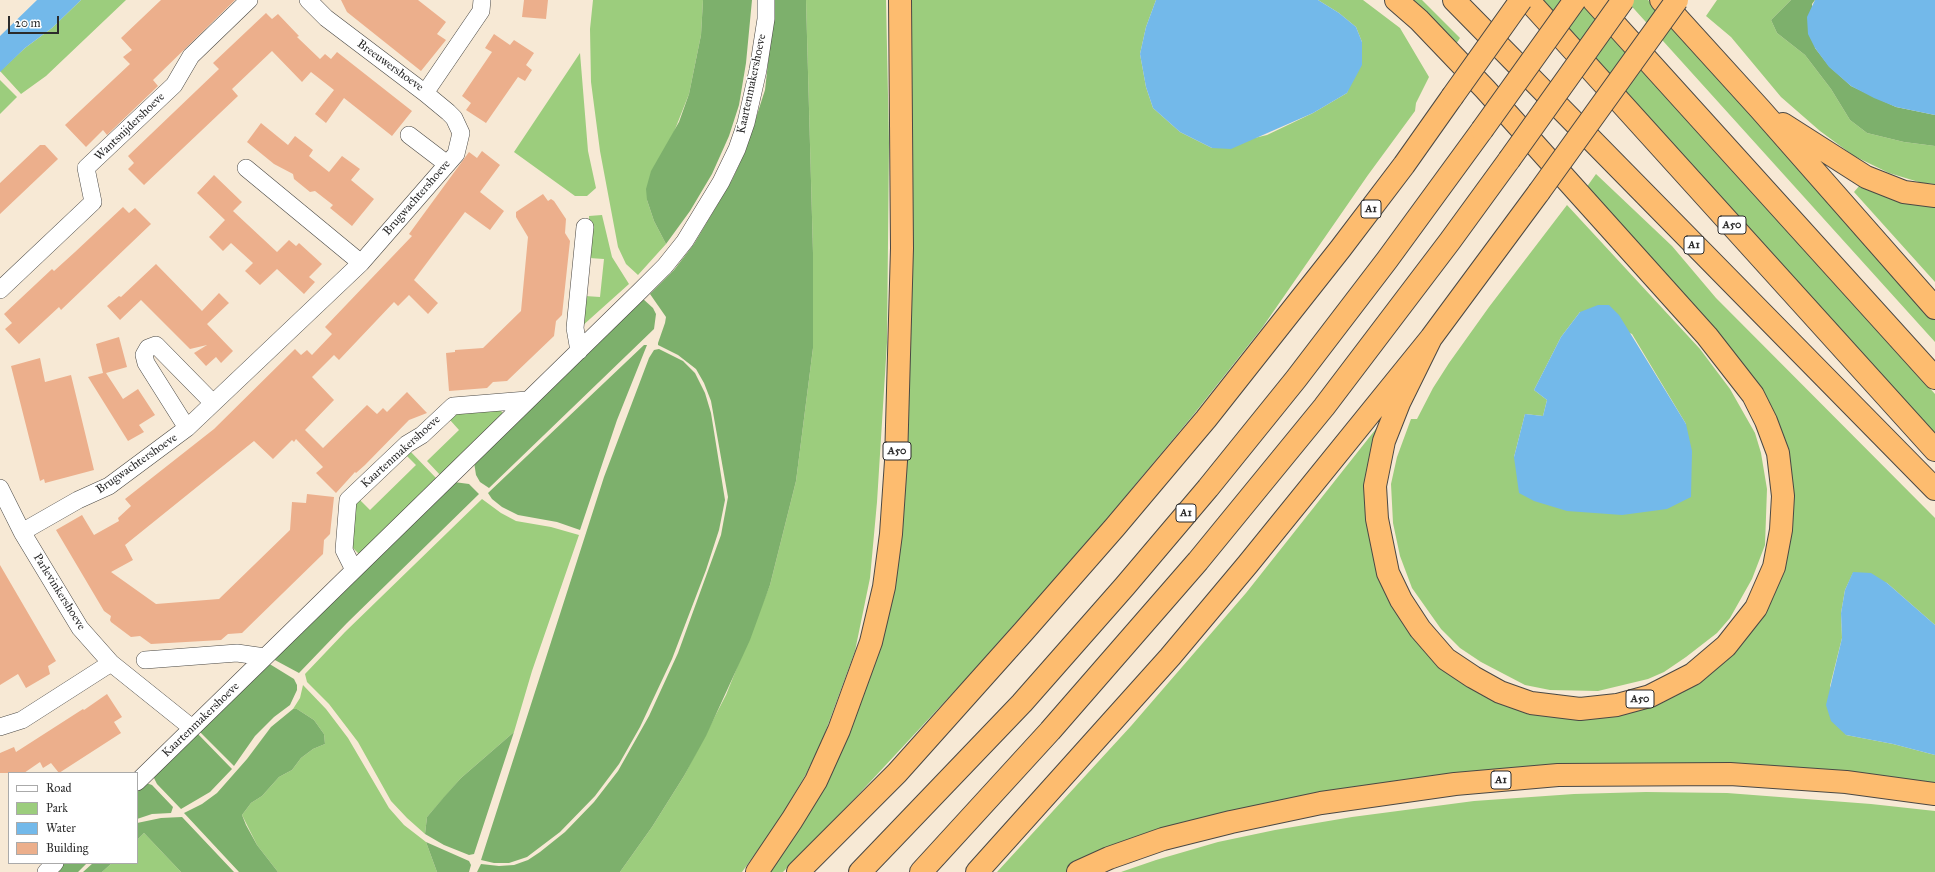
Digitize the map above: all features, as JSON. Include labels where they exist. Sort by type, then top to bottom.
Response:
[{"type":"highway","name":"A50","points":[[756,872],[792,820],[816,781],[840,730],[871,642],[884,587],[891,534],[896,460],[902,248],[900,0]]},
{"type":"highway","name":"A50","points":[[1396,0],[1419,20],[1485,89],[1707,336],[1753,395],[1766,421],[1778,453],[1783,496],[1781,530],[1774,567],[1756,608],[1726,646],[1693,674],[1650,696],[1618,705],[1580,709],[1531,703],[1500,692],[1446,659],[1420,629],[1401,600],[1388,573],[1379,533],[1375,492],[1384,441],[1431,338]]},
{"type":"highway","name":"A1","points":[[1454,0],[1935,489]]},
{"type":"highway","name":"A1","points":[[798,872],[896,773],[1024,631],[1206,419],[1341,248],[1404,165],[1521,0]]},
{"type":"highway","name":"A50","points":[[1528,0],[1935,450]]},
{"type":"highway","name":"A1","points":[[860,872],[1022,703],[1125,586],[1203,494],[1296,379],[1349,310],[1482,130],[1575,0]]},
{"type":"highway","points":[[1593,0],[1935,378]]},
{"type":"highway","points":[[922,872],[1045,737],[1198,561],[1324,407],[1509,160],[1623,0]]},
{"type":"highway","points":[[1661,0],[1760,109],[1935,308]]},
{"type":"highway","points":[[977,872],[1170,657],[1248,564],[1431,338],[1677,0]]},
{"type":"highway","points":[[1760,109],[1866,177],[1904,192],[1935,196]]},
{"type":"highway","name":"A1","points":[[1078,872],[1109,858],[1163,839],[1231,822],[1321,803],[1455,784],[1558,775],[1730,774],[1846,782],[1935,794]]},
{"type":"street","name":"Wantsnijdershoeve","points":[[0,290],[93,202],[86,168],[174,85],[191,56],[249,0]]},
{"type":"street","name":"Breeuwershoeve","points":[[308,0],[326,18],[425,93],[481,11],[482,0]]},
{"type":"street","name":"Kaartenmakershoeve","points":[[138,781],[579,351],[664,266],[685,241],[721,182],[737,149],[746,123],[759,62],[766,19],[766,0]]},
{"type":"street","name":"Brugwachtershoeve","points":[[22,532],[78,500],[109,486],[188,428],[361,263],[456,154],[461,133],[454,118],[425,93]]},
{"type":"street","points":[[409,135],[447,164]]},
{"type":"street","points":[[246,168],[361,263]]},
{"type":"street","points":[[579,351],[575,328],[585,227]]},
{"type":"street","name":"Brugwachtershoeve","points":[[188,428],[146,363],[144,355],[148,348],[156,345],[213,403]]},
{"type":"street","name":"Kaartenmakershoeve","points":[[354,570],[344,550],[348,500],[407,444],[422,435],[453,406],[528,400]]},
{"type":"street","name":"Parlevinkershoeve","points":[[0,488],[22,532],[71,615],[97,650],[192,728]]},
{"type":"street","points":[[145,660],[237,653],[265,657]]},
{"type":"street","points":[[0,727],[22,720],[111,663]]},
{"type":"street","points":[[46,872],[54,864]]},
{"type":"green space","points":[[81,0],[126,0],[46,76],[21,94],[0,71],[25,48],[52,28]]},
{"type":"green space","points":[[593,0],[703,0],[701,35],[689,94],[647,200],[654,221],[666,244],[638,275],[626,264],[618,247],[600,151],[591,82],[590,29]]},
{"type":"green space","points":[[703,0],[752,0],[746,63],[739,105],[729,136],[712,174],[690,211],[666,244],[654,221],[647,200],[646,189],[651,171],[679,122],[689,94],[701,35]]},
{"type":"green space","points":[[775,0],[806,0],[813,253],[813,348],[796,481],[770,585],[750,640],[706,736],[684,776],[652,827],[620,872],[477,872],[481,864],[499,866],[514,865],[528,860],[540,852],[565,832],[594,802],[618,771],[649,716],[678,653],[721,535],[728,497],[711,401],[704,383],[696,369],[678,355],[658,345],[666,317],[650,294],[674,270],[694,244],[732,180],[745,152],[765,90]]},
{"type":"green space","points":[[806,0],[886,0],[889,143],[887,342],[877,502],[870,578],[855,651],[822,741],[806,774],[778,822],[742,872],[620,872],[652,827],[684,776],[726,695],[770,585],[796,481],[813,348],[813,253]]},
{"type":"green space","points":[[907,0],[1156,0],[1146,27],[1140,54],[1146,87],[1153,108],[1180,132],[1212,148],[1267,135],[1313,113],[1347,93],[1362,42],[1356,27],[1339,13],[1318,0],[1363,0],[1400,28],[1429,77],[1416,103],[1415,111],[1368,175],[1262,328],[1194,414],[1075,557],[962,683],[857,796],[783,872],[766,872],[877,635]]},
{"type":"green space","points":[[1408,0],[1422,0],[1460,38],[1456,44]]},
{"type":"green space","points":[[1541,0],[1579,0],[1935,394],[1935,433]]},
{"type":"green space","points":[[1626,0],[1648,0],[1935,318],[1935,342]]},
{"type":"green space","points":[[1717,0],[1791,0],[1771,20],[1777,33],[1805,55],[1831,89],[1850,120],[1867,133],[1904,142],[1935,146],[1935,184],[1922,183],[1889,173],[1854,156],[1820,131],[1781,97],[1731,37],[1706,16]]},
{"type":"green space","points":[[1791,0],[1815,0],[1812,4],[1815,48],[1829,66],[1851,86],[1896,107],[1935,115],[1935,146],[1904,142],[1867,133],[1850,120],[1831,89],[1805,55],[1777,33],[1771,20]]},
{"type":"green space","points":[[580,53],[588,151],[596,188],[587,196],[575,196],[514,152]]},
{"type":"green space","points":[[0,80],[17,97],[0,114]]},
{"type":"green space","points":[[1596,174],[1672,246],[1716,298],[1935,518],[1935,625],[1887,583],[1853,573],[1845,590],[1841,613],[1842,638],[1830,686],[1846,735],[1893,744],[1935,755],[1935,790],[1802,775],[1395,788],[1068,872],[997,872],[1131,726],[1246,593],[1383,420],[1369,520],[1371,548],[1381,578],[1488,694],[1642,705],[1758,616],[1786,457],[1586,188]]},
{"type":"green space","points":[[1860,185],[1935,206],[1935,282],[1854,192]]},
{"type":"green space","points":[[1567,205],[1700,349],[1730,389],[1755,433],[1761,453],[1767,489],[1765,545],[1752,579],[1730,618],[1717,633],[1664,672],[1648,679],[1598,691],[1550,690],[1525,685],[1481,662],[1460,648],[1441,629],[1412,588],[1400,556],[1393,523],[1391,484],[1397,457],[1411,419],[1417,419],[1433,388],[1449,363],[1489,307]],"holes":[[[1580,312],[1632,334],[1686,424],[1514,457],[1525,414],[1543,416],[1547,400],[1534,390],[1561,337]]]},
{"type":"green space","points":[[602,215],[612,257],[629,284],[581,327],[585,296],[600,297],[604,259],[589,258],[589,216]]},
{"type":"green space","points":[[642,298],[653,308],[656,314],[654,329],[489,488],[480,482],[476,475],[474,462]]},
{"type":"green space","points":[[644,345],[647,345],[617,420],[580,530],[557,522],[518,515],[502,507],[492,499],[488,493]]},
{"type":"green space","points":[[659,349],[683,361],[695,373],[705,393],[711,413],[725,500],[719,530],[706,570],[672,659],[640,727],[619,764],[595,796],[560,832],[527,857],[509,863],[494,863],[481,860],[604,477],[649,358],[654,350]]},
{"type":"green space","points":[[500,410],[504,414],[441,476],[427,461],[459,430],[450,420],[456,412]]},
{"type":"green space","points":[[409,450],[437,479],[360,555],[351,546],[354,504],[360,500],[370,510],[416,465],[405,454]]},
{"type":"green space","points":[[454,482],[469,484],[479,494],[347,623],[299,673],[273,659]]},
{"type":"green space","points":[[482,499],[501,513],[516,521],[551,527],[579,535],[532,671],[514,732],[461,778],[427,817],[425,834],[391,801],[358,742],[329,704],[307,682],[305,674],[345,632]]},
{"type":"green space","points":[[268,663],[294,679],[297,685],[297,690],[290,705],[274,717],[255,736],[234,766],[199,731]]},
{"type":"green space","points":[[303,685],[326,709],[348,738],[389,808],[404,825],[426,842],[437,872],[278,872],[257,845],[242,815],[251,803],[262,796],[279,777],[292,770],[301,758],[313,749],[325,744],[324,734],[314,720],[297,709],[293,709],[300,698]]},
{"type":"green space","points":[[293,709],[297,709],[314,720],[324,734],[325,744],[313,749],[301,758],[292,770],[279,777],[262,796],[251,803],[242,815],[257,845],[278,872],[239,872],[184,813],[202,804],[217,793],[247,759],[271,727]]},
{"type":"green space","points":[[514,732],[474,854],[469,855],[444,845],[425,834],[427,817],[444,797],[461,778]]},
{"type":"green space","points":[[197,733],[232,769],[210,792],[181,809],[157,784],[154,778],[155,774]]},
{"type":"green space","points":[[146,783],[152,785],[173,807],[171,813],[152,814],[138,819],[138,791]]},
{"type":"green space","points":[[1646,792],[1727,793],[1871,804],[1935,811],[1935,872],[1121,872],[1218,842],[1275,830],[1352,817],[1474,801],[1574,794]]},
{"type":"green space","points":[[182,817],[234,872],[181,872],[144,833],[138,839],[138,823],[161,818]]},
{"type":"green space","points":[[144,833],[181,872],[102,872],[111,864],[138,864],[138,839]]},
{"type":"green space","points":[[426,842],[469,861],[471,865],[469,872],[437,872]]},
{"type":"green space","points":[[63,864],[86,864],[78,872],[55,872]]},
{"type":"green space","points":[[92,864],[111,864],[102,872],[83,872]]},
{"type":"water","points":[[37,0],[81,0],[52,28],[25,48],[0,72],[0,36]]},
{"type":"water","points":[[1156,0],[1318,0],[1339,13],[1356,27],[1362,42],[1362,65],[1347,93],[1313,113],[1231,149],[1212,148],[1180,132],[1153,108],[1146,87],[1140,54],[1146,27]]},
{"type":"water","points":[[1815,0],[1935,0],[1935,115],[1896,107],[1874,98],[1851,86],[1829,67],[1815,48],[1808,34],[1807,17]]},
{"type":"water","points":[[1598,305],[1609,305],[1619,315],[1686,424],[1692,451],[1691,497],[1667,509],[1622,515],[1567,511],[1534,501],[1519,493],[1514,457],[1525,414],[1543,416],[1547,400],[1534,390],[1561,337],[1580,312]]},
{"type":"water","points":[[1853,572],[1871,573],[1887,583],[1935,625],[1935,755],[1893,744],[1846,735],[1831,721],[1826,705],[1842,638],[1841,613],[1845,590]]},
{"type":"building","points":[[161,0],[235,0],[153,80],[158,86],[107,135],[103,130],[86,147],[65,125],[130,64],[123,57],[132,50],[121,38]]},
{"type":"building","points":[[341,0],[418,0],[446,22],[437,34],[446,40],[421,71],[347,12]]},
{"type":"building","points":[[524,0],[548,0],[546,19],[522,17]]},
{"type":"building","points":[[266,13],[272,19],[278,14],[299,36],[297,37],[320,59],[325,54],[331,59],[337,52],[412,111],[392,136],[344,98],[326,123],[315,114],[334,90],[311,72],[302,82],[272,51],[232,89],[238,96],[144,185],[128,169],[134,163],[128,156],[219,69],[213,63]]},
{"type":"building","points":[[494,34],[510,45],[514,40],[534,53],[526,65],[532,70],[525,81],[518,77],[486,123],[466,110],[471,103],[462,96],[492,52],[485,48]]},
{"type":"building","points":[[261,123],[288,145],[295,136],[313,150],[309,156],[329,172],[342,156],[360,169],[351,180],[374,199],[352,226],[330,208],[333,205],[315,191],[310,192],[294,179],[293,174],[274,164],[247,142]]},
{"type":"building","points":[[40,145],[45,145],[58,159],[0,214],[0,183]]},
{"type":"building","points":[[482,151],[500,165],[480,192],[504,211],[490,230],[465,212],[414,280],[438,303],[428,314],[409,295],[398,306],[394,302],[339,360],[334,355],[312,377],[334,400],[305,430],[323,448],[367,405],[377,414],[383,408],[387,412],[407,392],[427,413],[409,420],[365,465],[356,473],[355,472],[336,493],[316,473],[323,467],[296,439],[294,442],[292,440],[273,459],[254,441],[125,545],[133,560],[111,572],[156,604],[219,599],[290,530],[292,502],[306,503],[307,494],[334,497],[330,534],[324,540],[323,554],[242,633],[228,634],[221,640],[151,644],[140,636],[131,637],[111,622],[111,616],[104,611],[56,530],[82,515],[94,535],[119,521],[118,518],[131,506],[125,499],[214,429],[295,349],[301,355],[307,350],[312,355],[332,334],[325,327],[412,236],[409,234],[469,152],[477,158]]},
{"type":"building","points":[[214,175],[242,202],[233,211],[277,252],[289,240],[296,246],[299,243],[322,264],[309,277],[315,282],[304,294],[277,269],[260,285],[245,271],[253,263],[231,243],[223,251],[209,237],[225,220],[197,193]]},
{"type":"building","points":[[543,194],[548,201],[551,199],[554,201],[566,219],[565,233],[570,241],[562,315],[556,321],[554,336],[507,381],[493,382],[487,388],[449,391],[446,353],[455,352],[455,350],[483,348],[521,311],[528,237],[516,217],[516,212]]},
{"type":"building","points":[[123,207],[129,213],[135,208],[151,224],[61,310],[59,307],[19,344],[5,329],[12,323],[4,314],[52,269],[54,271]]},
{"type":"building","points":[[156,264],[202,311],[219,293],[229,303],[207,324],[233,351],[221,363],[216,357],[206,366],[194,353],[207,345],[190,349],[141,300],[120,320],[107,306],[119,296],[121,297]]},
{"type":"building","points":[[119,337],[127,367],[106,373],[123,399],[138,389],[155,415],[139,425],[144,432],[128,441],[88,377],[103,373],[96,344]]},
{"type":"building","points":[[40,358],[45,382],[71,375],[94,470],[45,483],[44,479],[40,481],[11,366]]},
{"type":"building","points":[[0,565],[56,661],[48,666],[50,674],[26,688],[18,674],[0,685]]},
{"type":"building","points":[[107,694],[122,717],[114,722],[121,733],[61,772],[58,772],[51,763],[43,768],[40,762],[25,772],[0,773],[0,753],[14,747],[16,752],[83,709],[84,710]]}]
